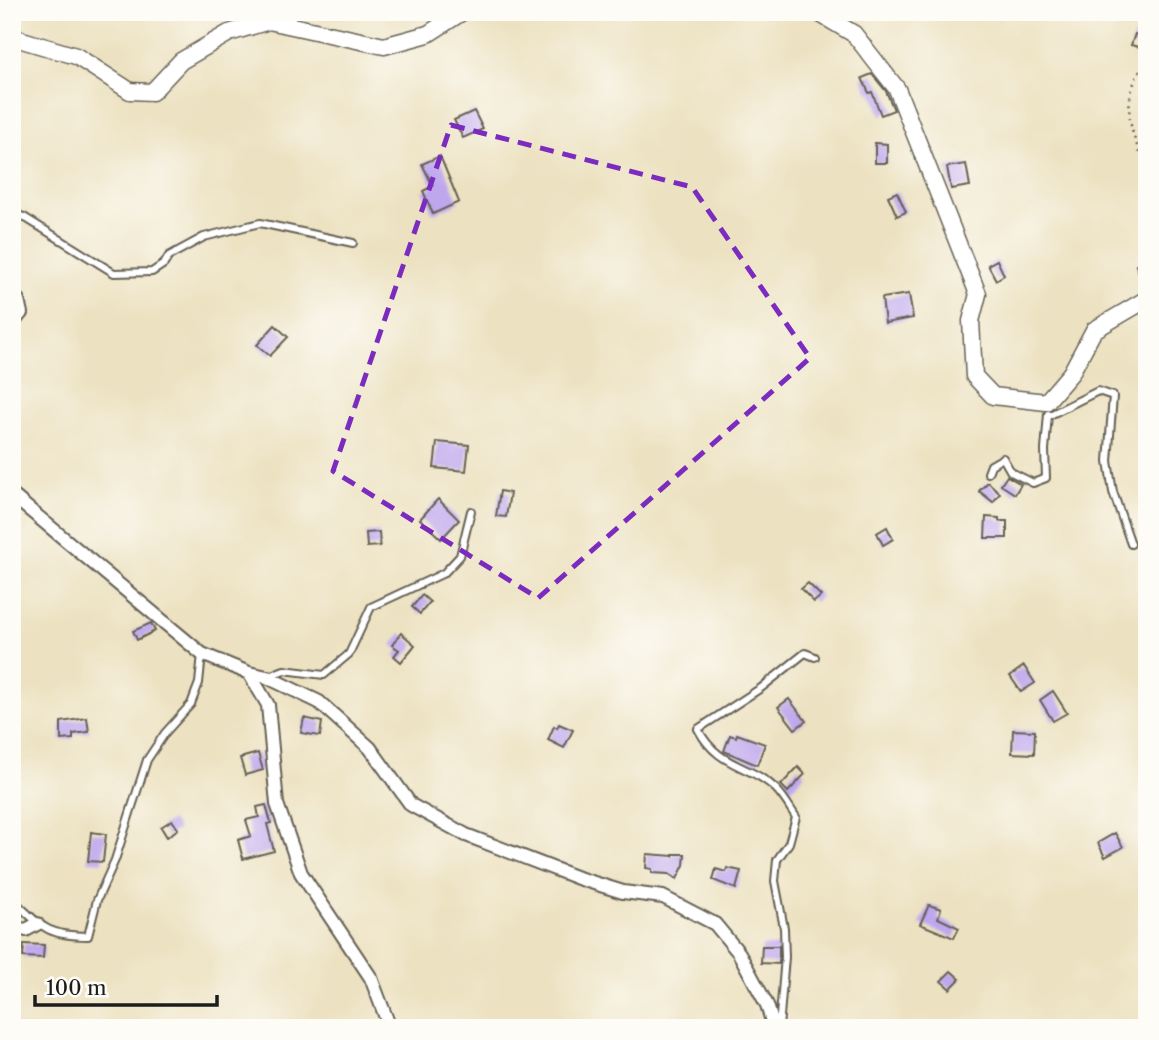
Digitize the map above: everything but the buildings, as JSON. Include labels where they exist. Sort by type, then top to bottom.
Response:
[{"type":"street","points":[[12,37],[76,56],[130,91],[152,92],[181,61],[229,33],[269,21],[384,46],[428,34],[462,12]]},
{"type":"street","points":[[817,12],[854,34],[897,89],[978,294],[971,321],[974,376],[993,396],[1047,409],[1071,373],[1094,330],[1147,299]]},
{"type":"street","points":[[12,296],[19,300],[22,313],[12,324]]},
{"type":"street","points":[[12,495],[202,654],[249,673],[267,677],[319,702],[370,748],[411,805],[466,835],[499,848],[623,892],[663,897],[715,924],[739,953],[777,1028]]},
{"type":"street","points":[[249,673],[268,705],[277,804],[301,873],[372,978],[390,1028]]},
{"type":"street","points":[[12,927],[26,930],[37,923]]},
{"type":"lane","points":[[12,213],[24,217],[114,273],[152,272],[164,264],[169,256],[204,237],[260,223],[353,243]]},
{"type":"lane","points":[[988,473],[991,465],[1003,458],[1011,472],[1032,483],[1046,478],[1047,409],[1098,391],[1113,396],[1108,461],[1113,492],[1131,544]]},
{"type":"lane","points":[[267,677],[284,670],[324,675],[349,654],[371,607],[444,573],[460,556],[471,511]]},
{"type":"lane","points":[[777,1028],[785,957],[784,928],[775,881],[777,860],[789,843],[796,817],[776,789],[732,764],[706,744],[698,729],[761,688],[806,653],[815,657]]},
{"type":"lane","points":[[12,899],[37,923],[64,936],[88,936],[97,900],[115,860],[147,760],[165,733],[191,704],[199,683],[202,654]]},
{"type":"path","points":[[1147,58],[1135,77],[1128,103],[1135,143],[1147,169]]},
{"type":"highlighted area","points":[[451,125],[692,187],[810,358],[538,598],[333,471]]}]
